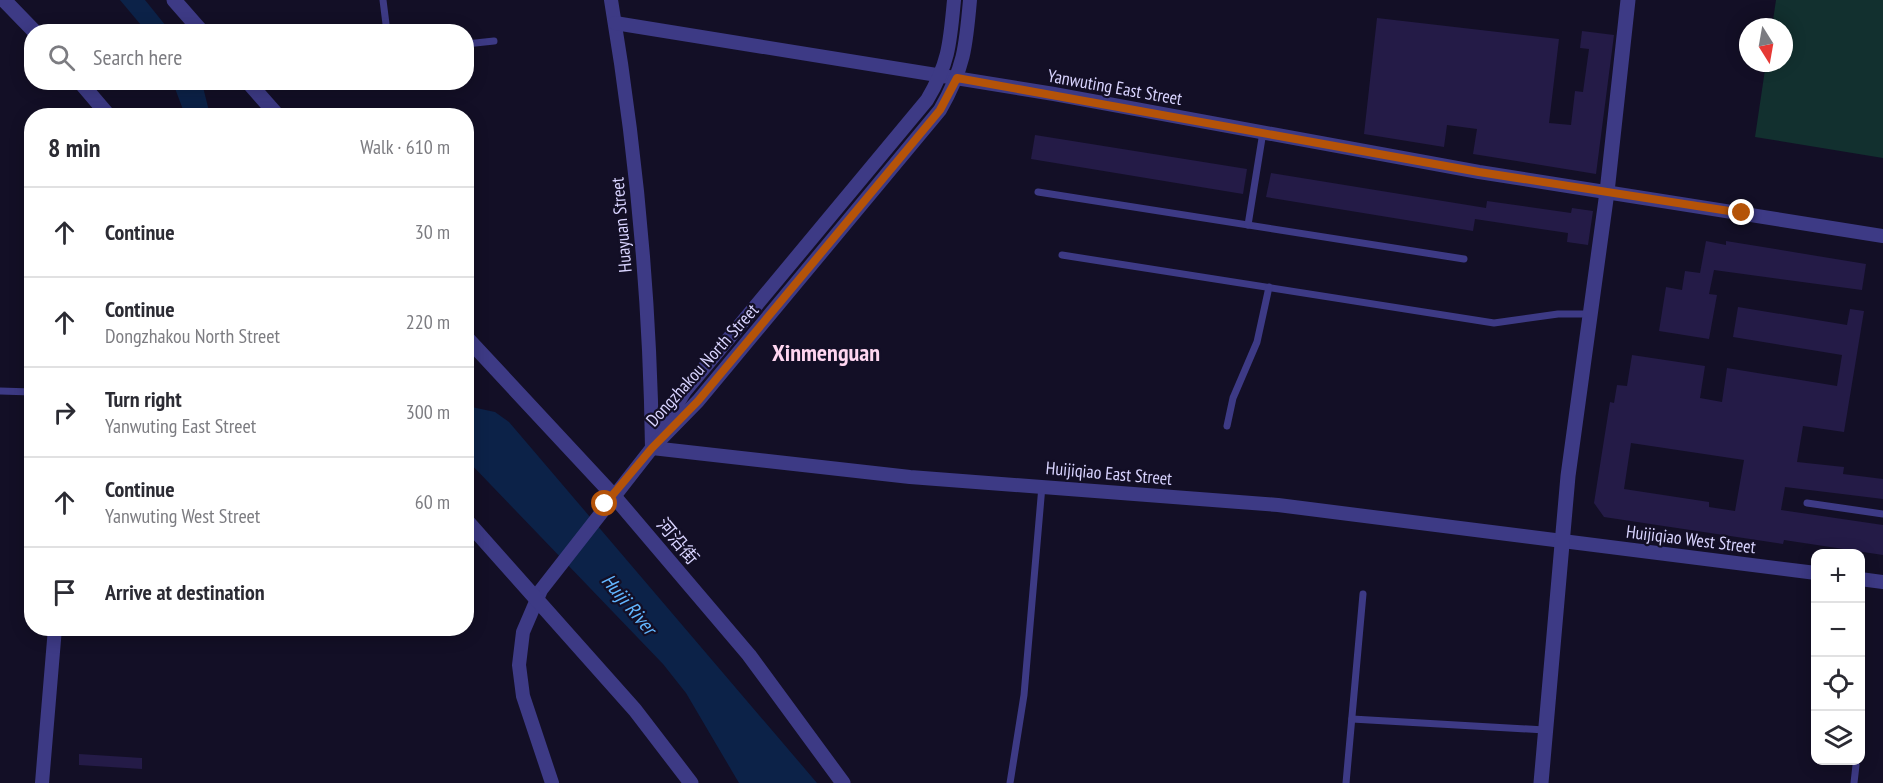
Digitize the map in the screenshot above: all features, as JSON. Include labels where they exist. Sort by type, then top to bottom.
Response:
[{"type":"street","points":[[4,0],[27,24]]},
{"type":"street","points":[[174,0],[195,24]]},
{"type":"street","name":"Huayuan Street","points":[[611,0],[640,228],[651,377],[652,448]]},
{"type":"street","name":"Dongzhakou North Street","points":[[652,448],[685,391],[927,100],[941,76],[949,53],[954,0]]},
{"type":"street","name":"Dongzhakou North Street","points":[[652,448],[698,401],[940,110],[957,78],[965,55],[969,0]]},
{"type":"street","points":[[1541,783],[1569,476],[1607,192],[1628,0]]},
{"type":"street","name":"Yanwuting East Street","points":[[615,23],[957,78],[1479,172],[1883,236]]},
{"type":"street","points":[[87,90],[102,108]]},
{"type":"street","points":[[255,90],[271,108]]},
{"type":"street","name":"河沿街","points":[[474,347],[749,654],[843,783]]},
{"type":"street","points":[[552,783],[534,735],[520,672],[523,632],[537,598],[553,572],[652,448]]},
{"type":"street","name":"Huijiqiao East Street","points":[[652,448],[910,477],[1278,505],[1563,540]]},
{"type":"street","points":[[474,529],[635,710],[691,783]]},
{"type":"street","name":"Huijiqiao West Street","points":[[1563,540],[1811,572]]},
{"type":"street","points":[[1865,580],[1883,582]]},
{"type":"street","points":[[42,783],[54,636]]},
{"type":"lane","points":[[383,0],[386,24]]},
{"type":"lane","points":[[474,43],[494,41]]},
{"type":"lane","points":[[1248,225],[1263,132]]},
{"type":"lane","points":[[1038,192],[1464,259]]},
{"type":"lane","points":[[1062,255],[1494,322],[1558,314],[1591,314]]},
{"type":"lane","points":[[1227,426],[1233,398],[1257,342],[1269,287]]},
{"type":"lane","points":[[0,391],[24,392]]},
{"type":"lane","points":[[1010,783],[1024,695],[1042,486]]},
{"type":"lane","points":[[1807,503],[1883,514]]},
{"type":"lane","points":[[1346,783],[1363,594]]},
{"type":"lane","points":[[1352,719],[1545,730]]},
{"type":"lane","points":[[1854,783],[1856,765]]},
{"type":"green space","points":[[1776,0],[1883,0],[1883,158],[1755,137],[1765,72],[1793,72],[1793,18],[1773,18]]},
{"type":"water","points":[[120,0],[145,0],[164,24],[140,24]]},
{"type":"water","points":[[176,90],[204,90],[208,108],[182,108]]},
{"type":"water","name":"Huiji River","points":[[474,408],[495,412],[509,422],[817,783],[739,783],[686,693],[663,664],[474,467]]},
{"type":"building","points":[[1377,18],[1559,39],[1549,123],[1571,125],[1575,91],[1583,92],[1589,49],[1580,48],[1582,31],[1614,35],[1596,174],[1473,154],[1477,129],[1447,125],[1444,147],[1364,134]]},
{"type":"building","points":[[1035,135],[1247,169],[1243,194],[1031,159]]},
{"type":"building","points":[[1271,173],[1486,208],[1487,201],[1571,213],[1572,208],[1593,211],[1588,245],[1567,242],[1568,233],[1475,219],[1473,231],[1266,197]]},
{"type":"building","points":[[1706,241],[1726,245],[1726,241],[1866,264],[1862,290],[1714,270],[1709,294],[1717,295],[1709,339],[1659,331],[1666,287],[1682,290],[1685,271],[1700,273]]},
{"type":"building","points":[[1738,307],[1847,325],[1850,309],[1864,311],[1844,432],[1803,426],[1797,462],[1844,467],[1843,474],[1883,479],[1883,499],[1785,487],[1781,510],[1883,525],[1883,555],[1865,552],[1865,549],[1843,549],[1784,540],[1783,544],[1604,517],[1594,503],[1610,402],[1614,403],[1617,385],[1627,386],[1632,355],[1705,366],[1700,398],[1722,402],[1727,368],[1837,386],[1842,355],[1733,337]],"holes":[[[1631,443],[1744,460],[1735,511],[1709,507],[1709,502],[1624,489]]]},
{"type":"building","points":[[79,754],[142,758],[142,769],[79,765]]},
{"type":"district","name":"Xinmenguan","points":[[826,352]]},
{"type":"route","points":[[605,504],[652,448],[698,401],[799,281],[940,110],[957,78],[1479,172],[1742,213]]}]
